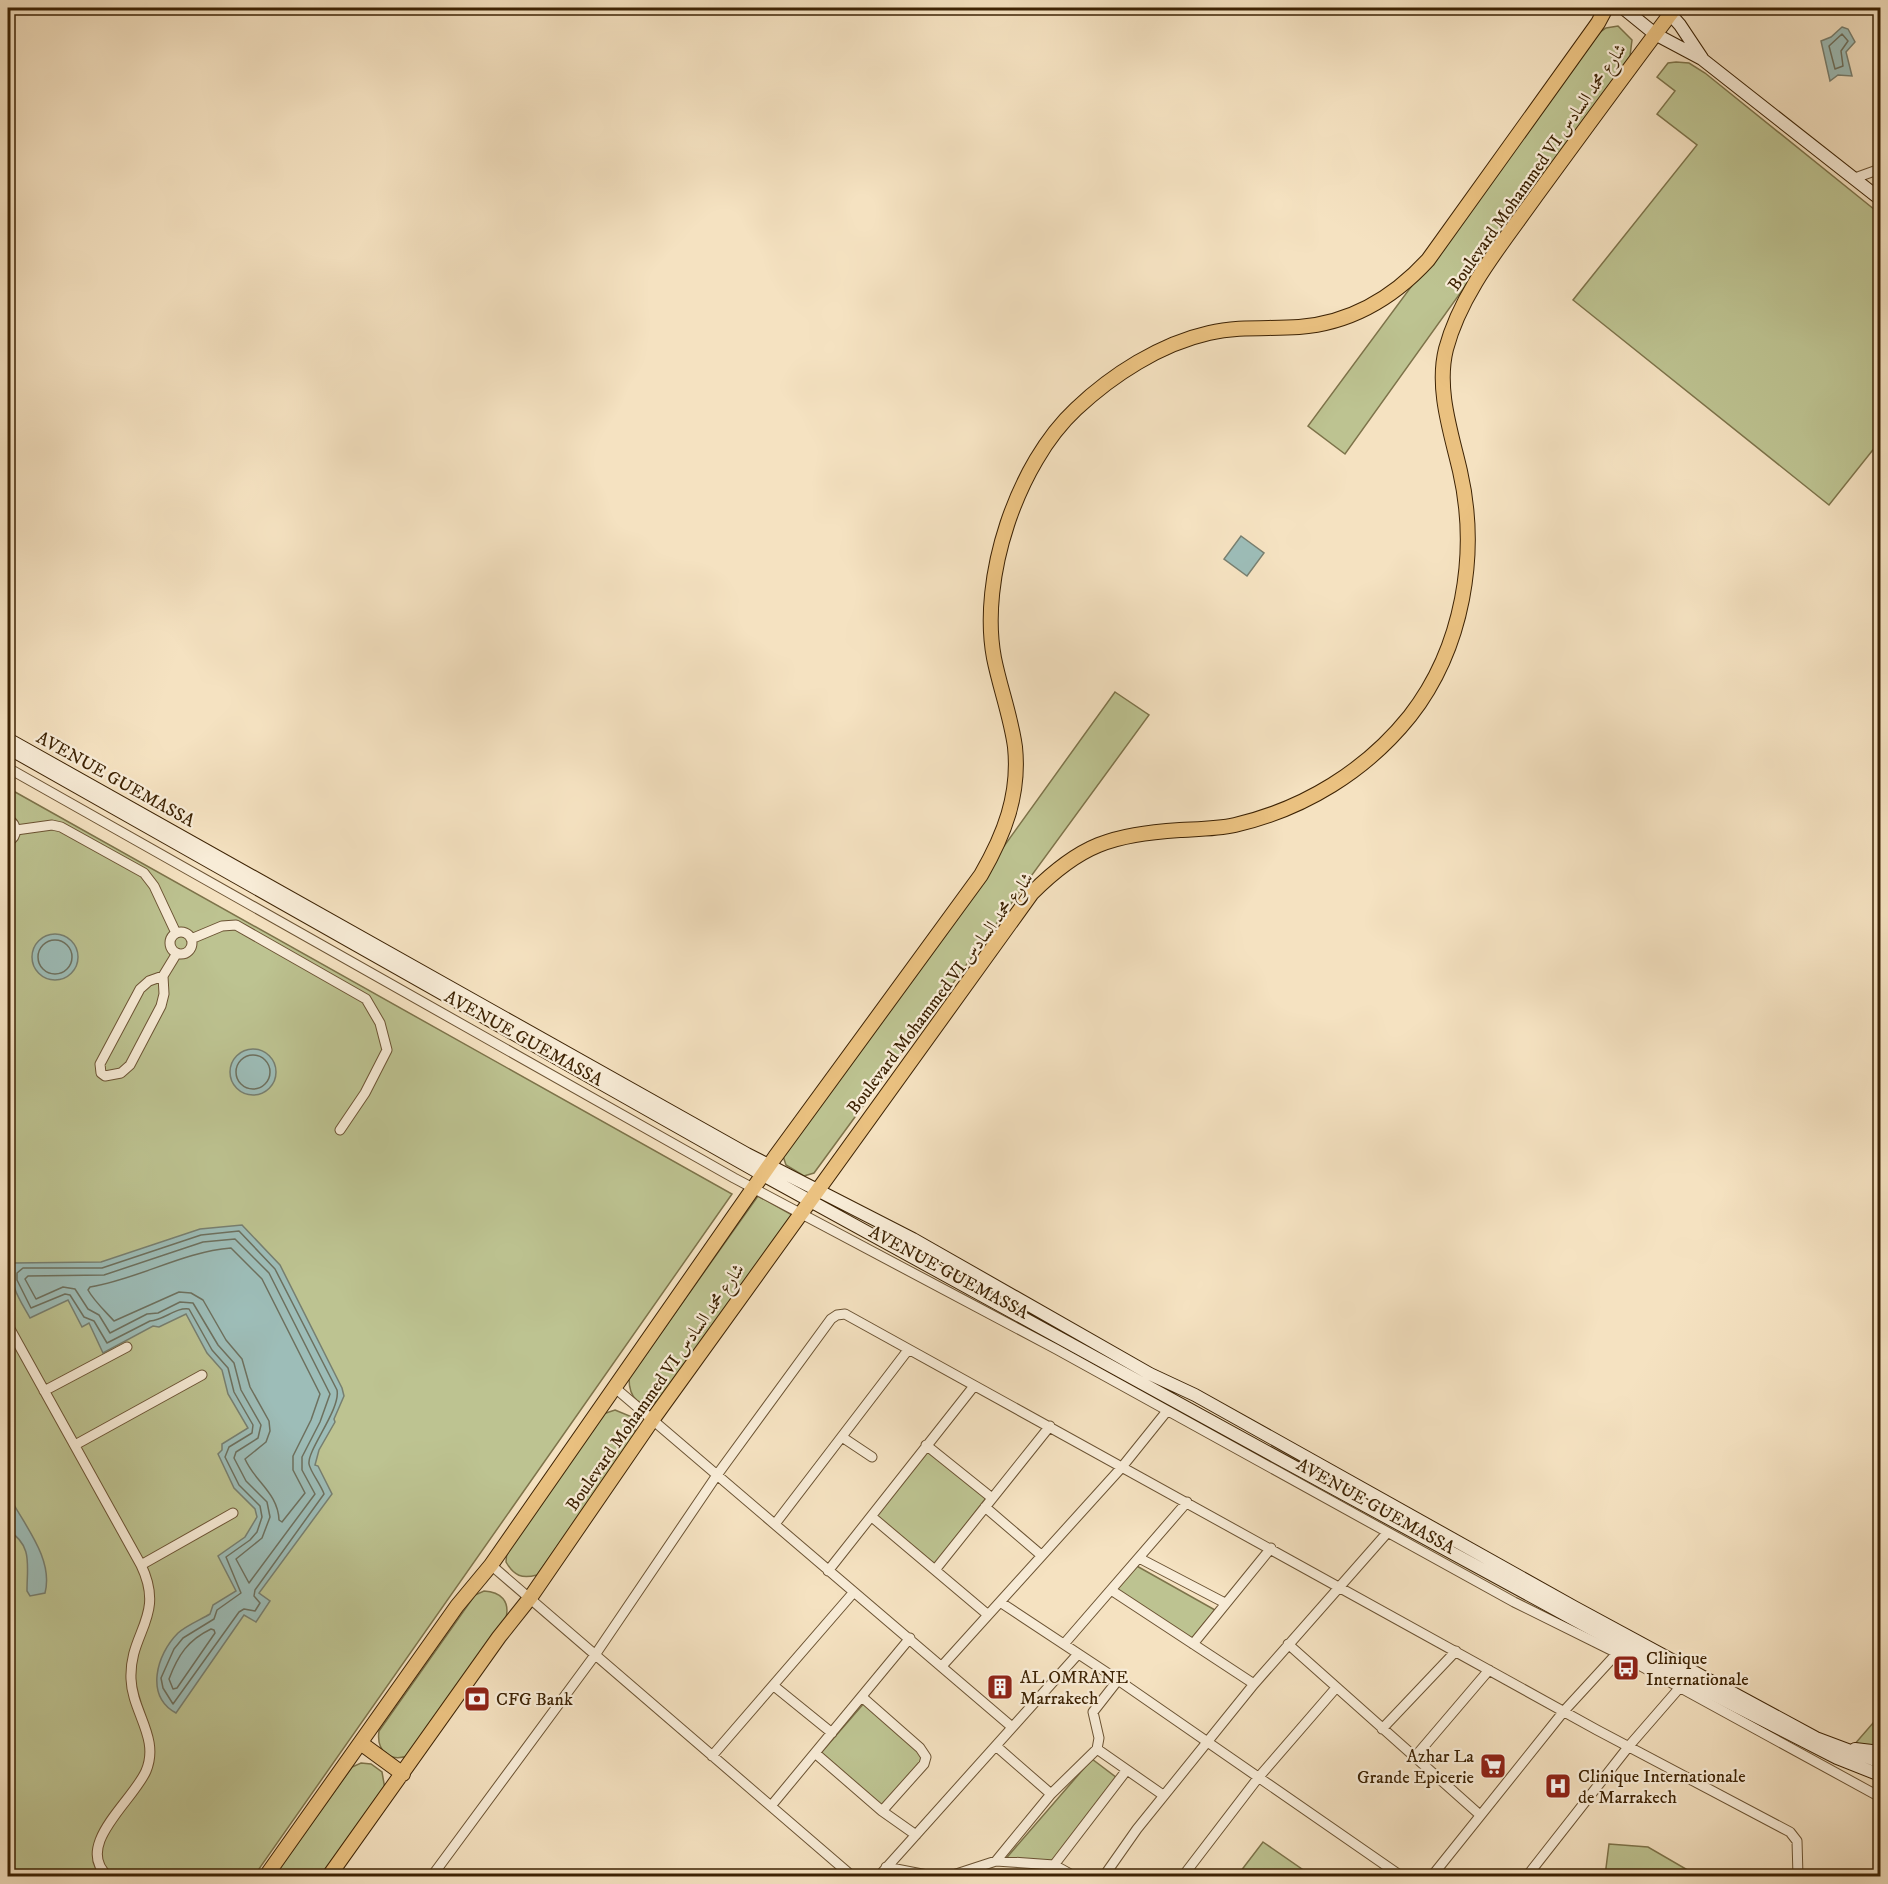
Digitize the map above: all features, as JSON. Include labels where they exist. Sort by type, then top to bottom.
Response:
[{"type":"main road","name":"Boulevard Mohammed VI شارع محمد السادس","points":[[266,1876],[458,1606],[491,1565],[767,1170],[981,875],[1007,826],[1014,795],[1015,764],[1011,726],[994,657],[993,597],[1000,544],[1014,504],[1026,480],[1066,420],[1115,378],[1155,353],[1182,341],[1209,333],[1248,327],[1300,327],[1335,321],[1365,309],[1392,294],[1428,260],[1598,23],[1606,8]]},
{"type":"main road","points":[[1623,8],[1655,34],[1702,59],[1881,199]]},
{"type":"main road","name":"Boulevard Mohammed VI شارع محمد السادس","points":[[329,1876],[499,1637],[530,1598],[653,1419],[1032,893],[1056,870],[1080,852],[1119,838],[1233,825],[1285,810],[1326,790],[1354,771],[1380,749],[1410,716],[1432,683],[1446,652],[1455,629],[1466,575],[1468,551],[1466,506],[1449,431],[1443,390],[1444,354],[1452,325],[1471,289],[1506,238],[1655,34],[1670,9]]},
{"type":"main road","points":[[1670,9],[1702,59]]},
{"type":"main road","name":"AVENUE GUEMASSA","points":[[8,739],[767,1170]]},
{"type":"main road","name":"AVENUE GUEMASSA","points":[[8,748],[767,1170],[814,1195],[913,1239],[1150,1374],[1195,1395],[1623,1645],[1682,1684],[1837,1758],[1881,1775]]},
{"type":"main road","name":"AVENUE GUEMASSA","points":[[1623,1645],[1834,1746],[1881,1762]]},
{"type":"main road","points":[[362,1744],[403,1774]]},
{"type":"main road","points":[[1834,1746],[1881,1752]]},
{"type":"street","points":[[1855,178],[1881,170]]},
{"type":"street","name":"AVENUE GUEMASSA","points":[[8,768],[754,1189],[1514,1602],[1623,1645]]},
{"type":"street","points":[[8,819],[16,830],[13,838],[8,842]]},
{"type":"street","points":[[16,830],[52,825],[61,827],[144,873],[154,886],[176,933]]},
{"type":"street","points":[[191,939],[222,926],[236,925],[366,999],[380,1023],[387,1050],[370,1084],[340,1130]]},
{"type":"street","points":[[163,976],[149,981],[140,989],[102,1060],[100,1070],[105,1076],[116,1076],[126,1070],[163,1000],[163,976],[177,953],[189,951],[191,939],[186,933],[176,933]]},
{"type":"street","points":[[176,933],[170,945],[177,953]]},
{"type":"street","points":[[432,1876],[595,1655],[717,1475],[831,1319],[845,1314],[1489,1670],[1790,1832],[1797,1841],[1798,1876]]},
{"type":"street","points":[[10,1329],[141,1565],[150,1592],[147,1624],[134,1652],[131,1680],[133,1697],[150,1745],[149,1762],[136,1789],[98,1843],[98,1865],[108,1876]]},
{"type":"street","points":[[44,1391],[127,1347]]},
{"type":"street","points":[[775,1524],[908,1350]]},
{"type":"street","points":[[75,1445],[202,1375]]},
{"type":"street","points":[[828,1571],[974,1386]]},
{"type":"street","points":[[614,1387],[1012,1727]]},
{"type":"street","points":[[942,1666],[1122,1467],[1167,1412]]},
{"type":"street","points":[[935,1570],[1050,1426]]},
{"type":"street","points":[[842,1437],[872,1457]]},
{"type":"street","points":[[926,1445],[992,1498]]},
{"type":"street","points":[[1064,1644],[1187,1502]]},
{"type":"street","points":[[985,1507],[1041,1555]]},
{"type":"street","points":[[141,1565],[233,1513]]},
{"type":"street","points":[[872,1517],[987,1614]]},
{"type":"street","points":[[1104,1876],[1163,1795],[1254,1684],[1387,1533]]},
{"type":"street","points":[[1192,1644],[1271,1548]]},
{"type":"street","points":[[1139,1558],[1225,1603]]},
{"type":"street","points":[[491,1565],[852,1876]]},
{"type":"street","points":[[1111,1590],[1254,1684]]},
{"type":"street","points":[[712,1756],[853,1593]]},
{"type":"street","points":[[1000,1602],[1118,1680],[1401,1876]]},
{"type":"street","points":[[771,1806],[910,1638]]},
{"type":"street","points":[[1288,1644],[1335,1689],[1480,1815]]},
{"type":"street","points":[[1432,1876],[1564,1711],[1623,1645]]},
{"type":"street","points":[[1382,1729],[1456,1651]]},
{"type":"street","points":[[879,1876],[1078,1654]]},
{"type":"street","points":[[1414,1758],[1489,1670]]},
{"type":"street","points":[[996,1861],[1051,1794],[1097,1749],[1099,1738],[1093,1712],[1118,1680]]},
{"type":"street","points":[[1527,1876],[1629,1746],[1682,1684]]},
{"type":"street","name":"AVENUE GUEMASSA","points":[[1682,1684],[1881,1797]]},
{"type":"street","points":[[774,1686],[832,1733]]},
{"type":"street","points":[[1183,1876],[1258,1778],[1335,1689]]},
{"type":"street","points":[[862,1697],[920,1748],[926,1757],[924,1764],[882,1811]]},
{"type":"street","points":[[996,1746],[1051,1794]]},
{"type":"street","points":[[1097,1749],[1163,1795]]},
{"type":"street","points":[[815,1753],[882,1811],[916,1835]]},
{"type":"street","points":[[1054,1865],[1126,1771]]},
{"type":"street","points":[[951,1876],[996,1861],[1054,1865],[1074,1876]]},
{"type":"street","points":[[886,1867],[932,1876]]},
{"type":"green space","points":[[1618,26],[1632,40],[1630,56],[1345,454],[1308,426],[1599,33],[1606,28]]},
{"type":"green space","points":[[1668,63],[1689,63],[1705,73],[1880,214],[1880,441],[1829,505],[1573,300],[1697,145],[1657,114],[1675,91],[1657,77]]},
{"type":"green space","points":[[1115,692],[1149,715],[814,1173],[804,1176],[786,1165],[783,1156],[791,1142]]},
{"type":"green space","points":[[8,788],[732,1194],[254,1876],[8,1876]]},
{"type":"green space","points":[[758,1196],[794,1216],[660,1400],[647,1404],[637,1401],[631,1392],[629,1378]]},
{"type":"green space","points":[[615,1410],[632,1417],[636,1435],[537,1575],[527,1577],[515,1573],[506,1562],[507,1550],[603,1414]]},
{"type":"green space","points":[[927,1451],[986,1498],[935,1564],[875,1517]]},
{"type":"green space","points":[[1135,1565],[1215,1610],[1188,1643],[1111,1593]]},
{"type":"green space","points":[[484,1591],[495,1593],[503,1598],[507,1607],[506,1618],[410,1755],[397,1758],[386,1754],[380,1745],[379,1731],[475,1595]]},
{"type":"green space","points":[[865,1702],[925,1757],[882,1809],[820,1754]]},
{"type":"green space","points":[[1880,1715],[1880,1748],[1853,1746]]},
{"type":"green space","points":[[1092,1759],[1117,1778],[1053,1866],[1002,1863]]},
{"type":"green space","points":[[361,1763],[371,1764],[382,1772],[385,1789],[322,1876],[274,1876],[352,1767]]},
{"type":"green space","points":[[1263,1842],[1312,1876],[1237,1876]]},
{"type":"green space","points":[[1609,1844],[1648,1847],[1698,1876],[1605,1876]]},
{"type":"water","points":[[1842,27],[1848,29],[1855,42],[1846,52],[1852,76],[1838,75],[1830,81],[1821,41],[1831,37]]},
{"type":"water","points":[[1241,536],[1264,553],[1247,576],[1224,559]]},
{"type":"water","points":[[55,934],[71,941],[78,957],[71,973],[55,980],[39,973],[32,957],[39,941]]},
{"type":"water","points":[[253,1049],[269,1056],[276,1072],[269,1088],[253,1095],[237,1088],[230,1072],[237,1056]]},
{"type":"water","points":[[242,1225],[280,1265],[342,1388],[344,1396],[334,1419],[335,1422],[319,1450],[315,1465],[318,1466],[332,1494],[259,1593],[270,1601],[256,1622],[244,1615],[176,1713],[166,1706],[157,1686],[157,1675],[164,1652],[178,1633],[210,1614],[213,1605],[236,1591],[218,1556],[245,1537],[257,1517],[255,1509],[234,1488],[218,1454],[222,1450],[222,1444],[248,1428],[228,1394],[222,1370],[207,1353],[186,1314],[159,1327],[153,1326],[103,1353],[89,1323],[82,1327],[68,1300],[30,1318],[16,1292],[12,1278],[13,1263],[101,1262],[200,1229]]},
{"type":"water","points":[[8,1494],[41,1554],[47,1580],[45,1593],[30,1596],[27,1591],[28,1564],[25,1549],[22,1542],[8,1530]]},
{"type":"place","name":"Clinique Internationale","points":[[1626,1668]]},
{"type":"place","name":"AL OMRANE Marrakech","points":[[1000,1687]]},
{"type":"place","name":"CFG Bank","points":[[477,1699]]},
{"type":"place","name":"Azhar La Grande Epicerie","points":[[1493,1766]]},
{"type":"place","name":"Clinique Internationale de Marrakech","points":[[1558,1786]]}]
